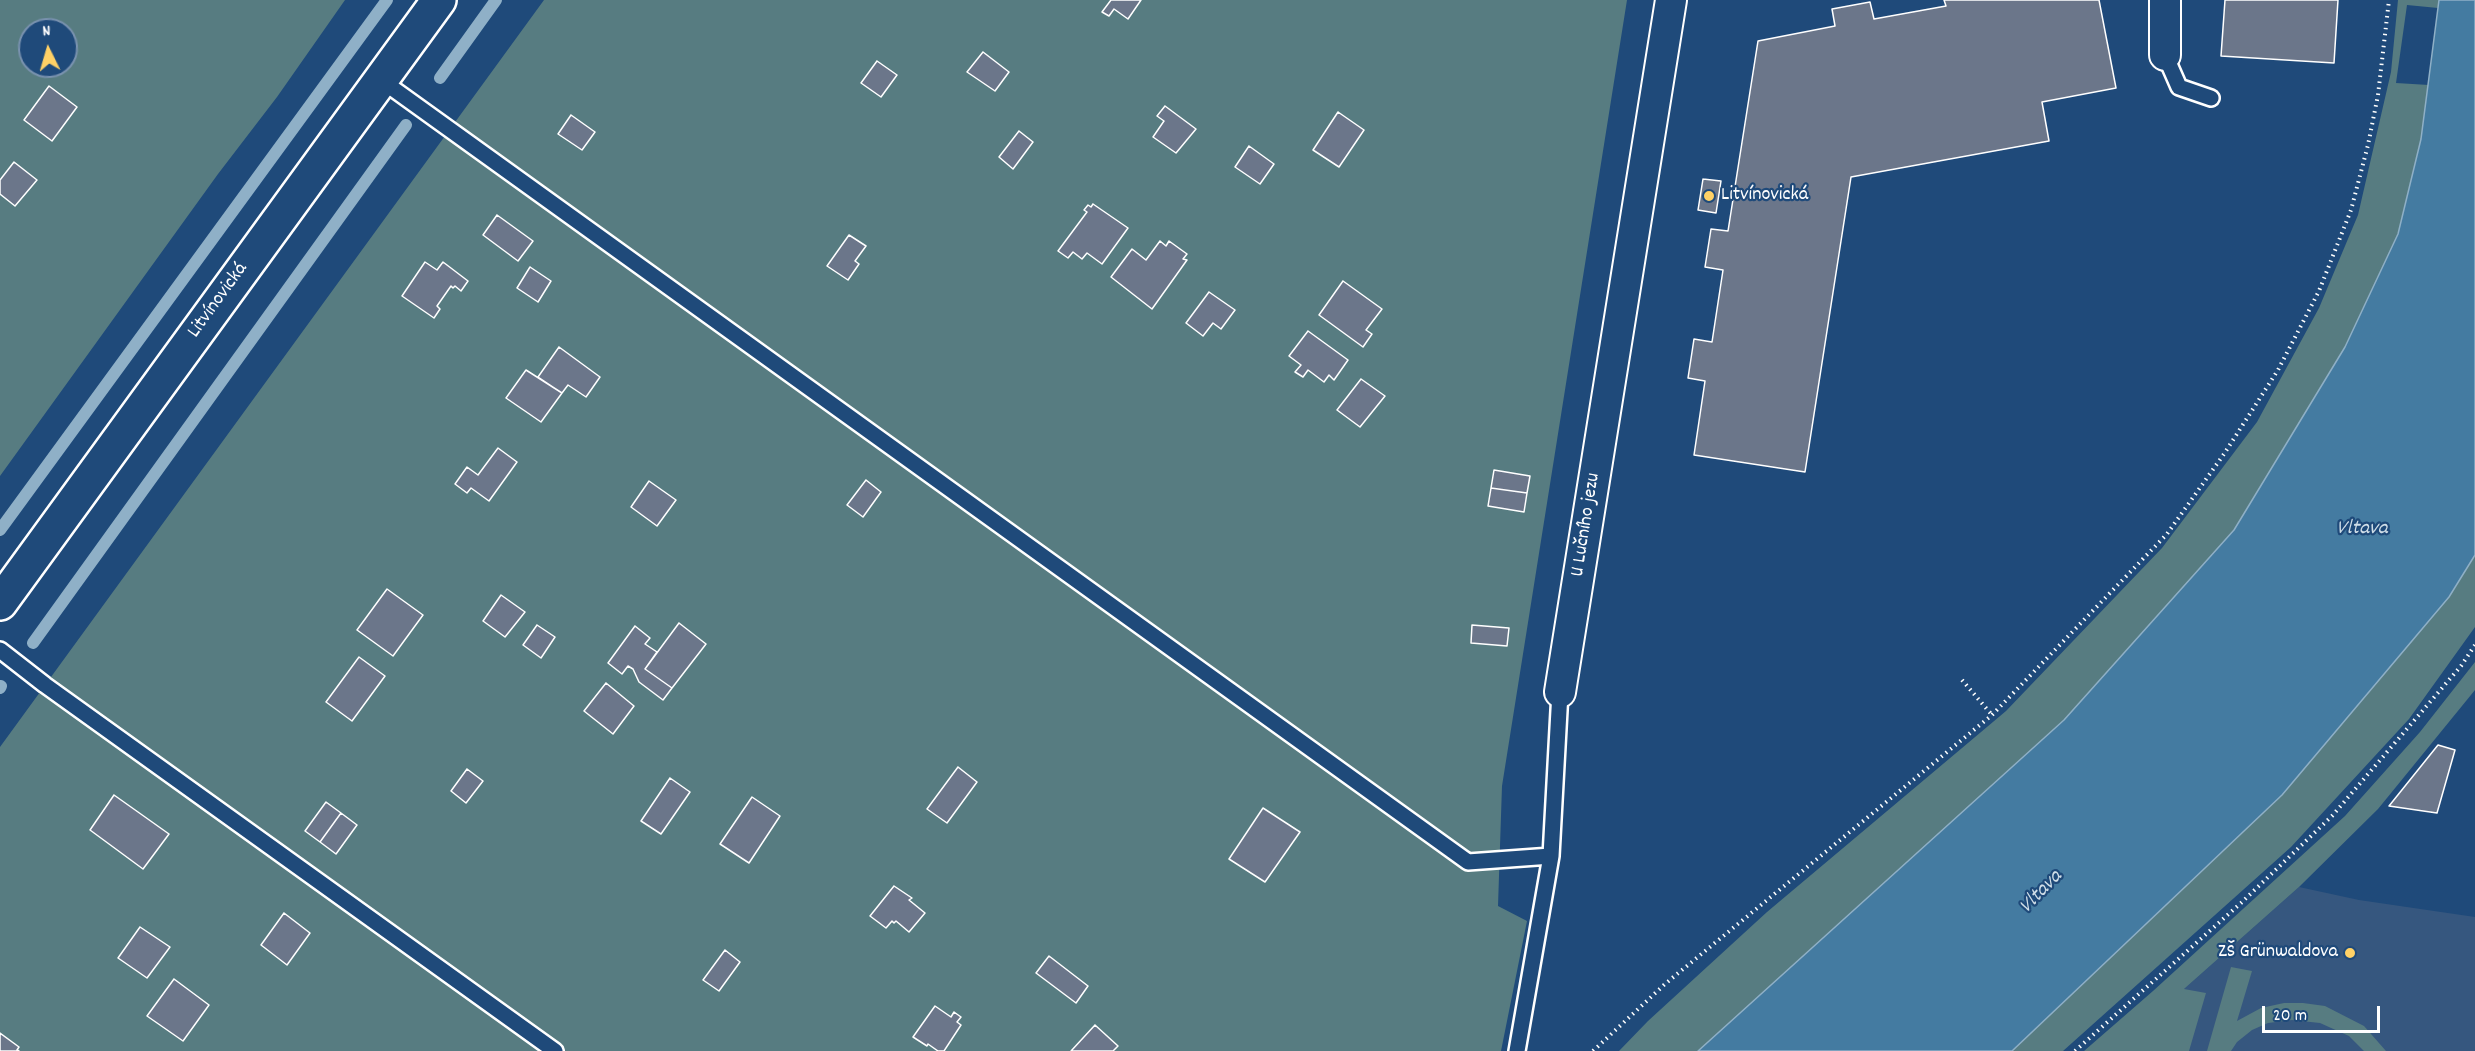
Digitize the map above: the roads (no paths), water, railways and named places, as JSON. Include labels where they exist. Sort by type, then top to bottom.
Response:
[{"type":"main road","name":"Litvínovická","points":[[0,603],[439,0]]},
{"type":"street","name":"U Lučního jezu","points":[[1560,692],[1671,0]]},
{"type":"street","points":[[2165,0],[2165,55]]},
{"type":"lane","points":[[2165,55],[2178,87],[2211,98]]},
{"type":"lane","points":[[381,80],[1468,862],[1551,856]]},
{"type":"lane","points":[[0,650],[45,686],[555,1051]]},
{"type":"lane","name":"U Lučního jezu","points":[[1517,1051],[1551,856],[1560,692]]},
{"type":"water","name":"Vltava","points":[[2439,0],[2475,0],[2475,555],[2449,597],[2282,795],[2012,1051],[1698,1051],[2064,720],[2234,530],[2345,347],[2398,234],[2421,139]]},
{"type":"waterway","points":[[0,530],[387,0]]},
{"type":"waterway","points":[[440,78],[496,0]]},
{"type":"waterway","points":[[33,643],[406,125]]},
{"type":"place","name":"Litvínovická","points":[[1709,196]]},
{"type":"place","name":"ZŠ Grünwaldova","points":[[2350,953]]}]
